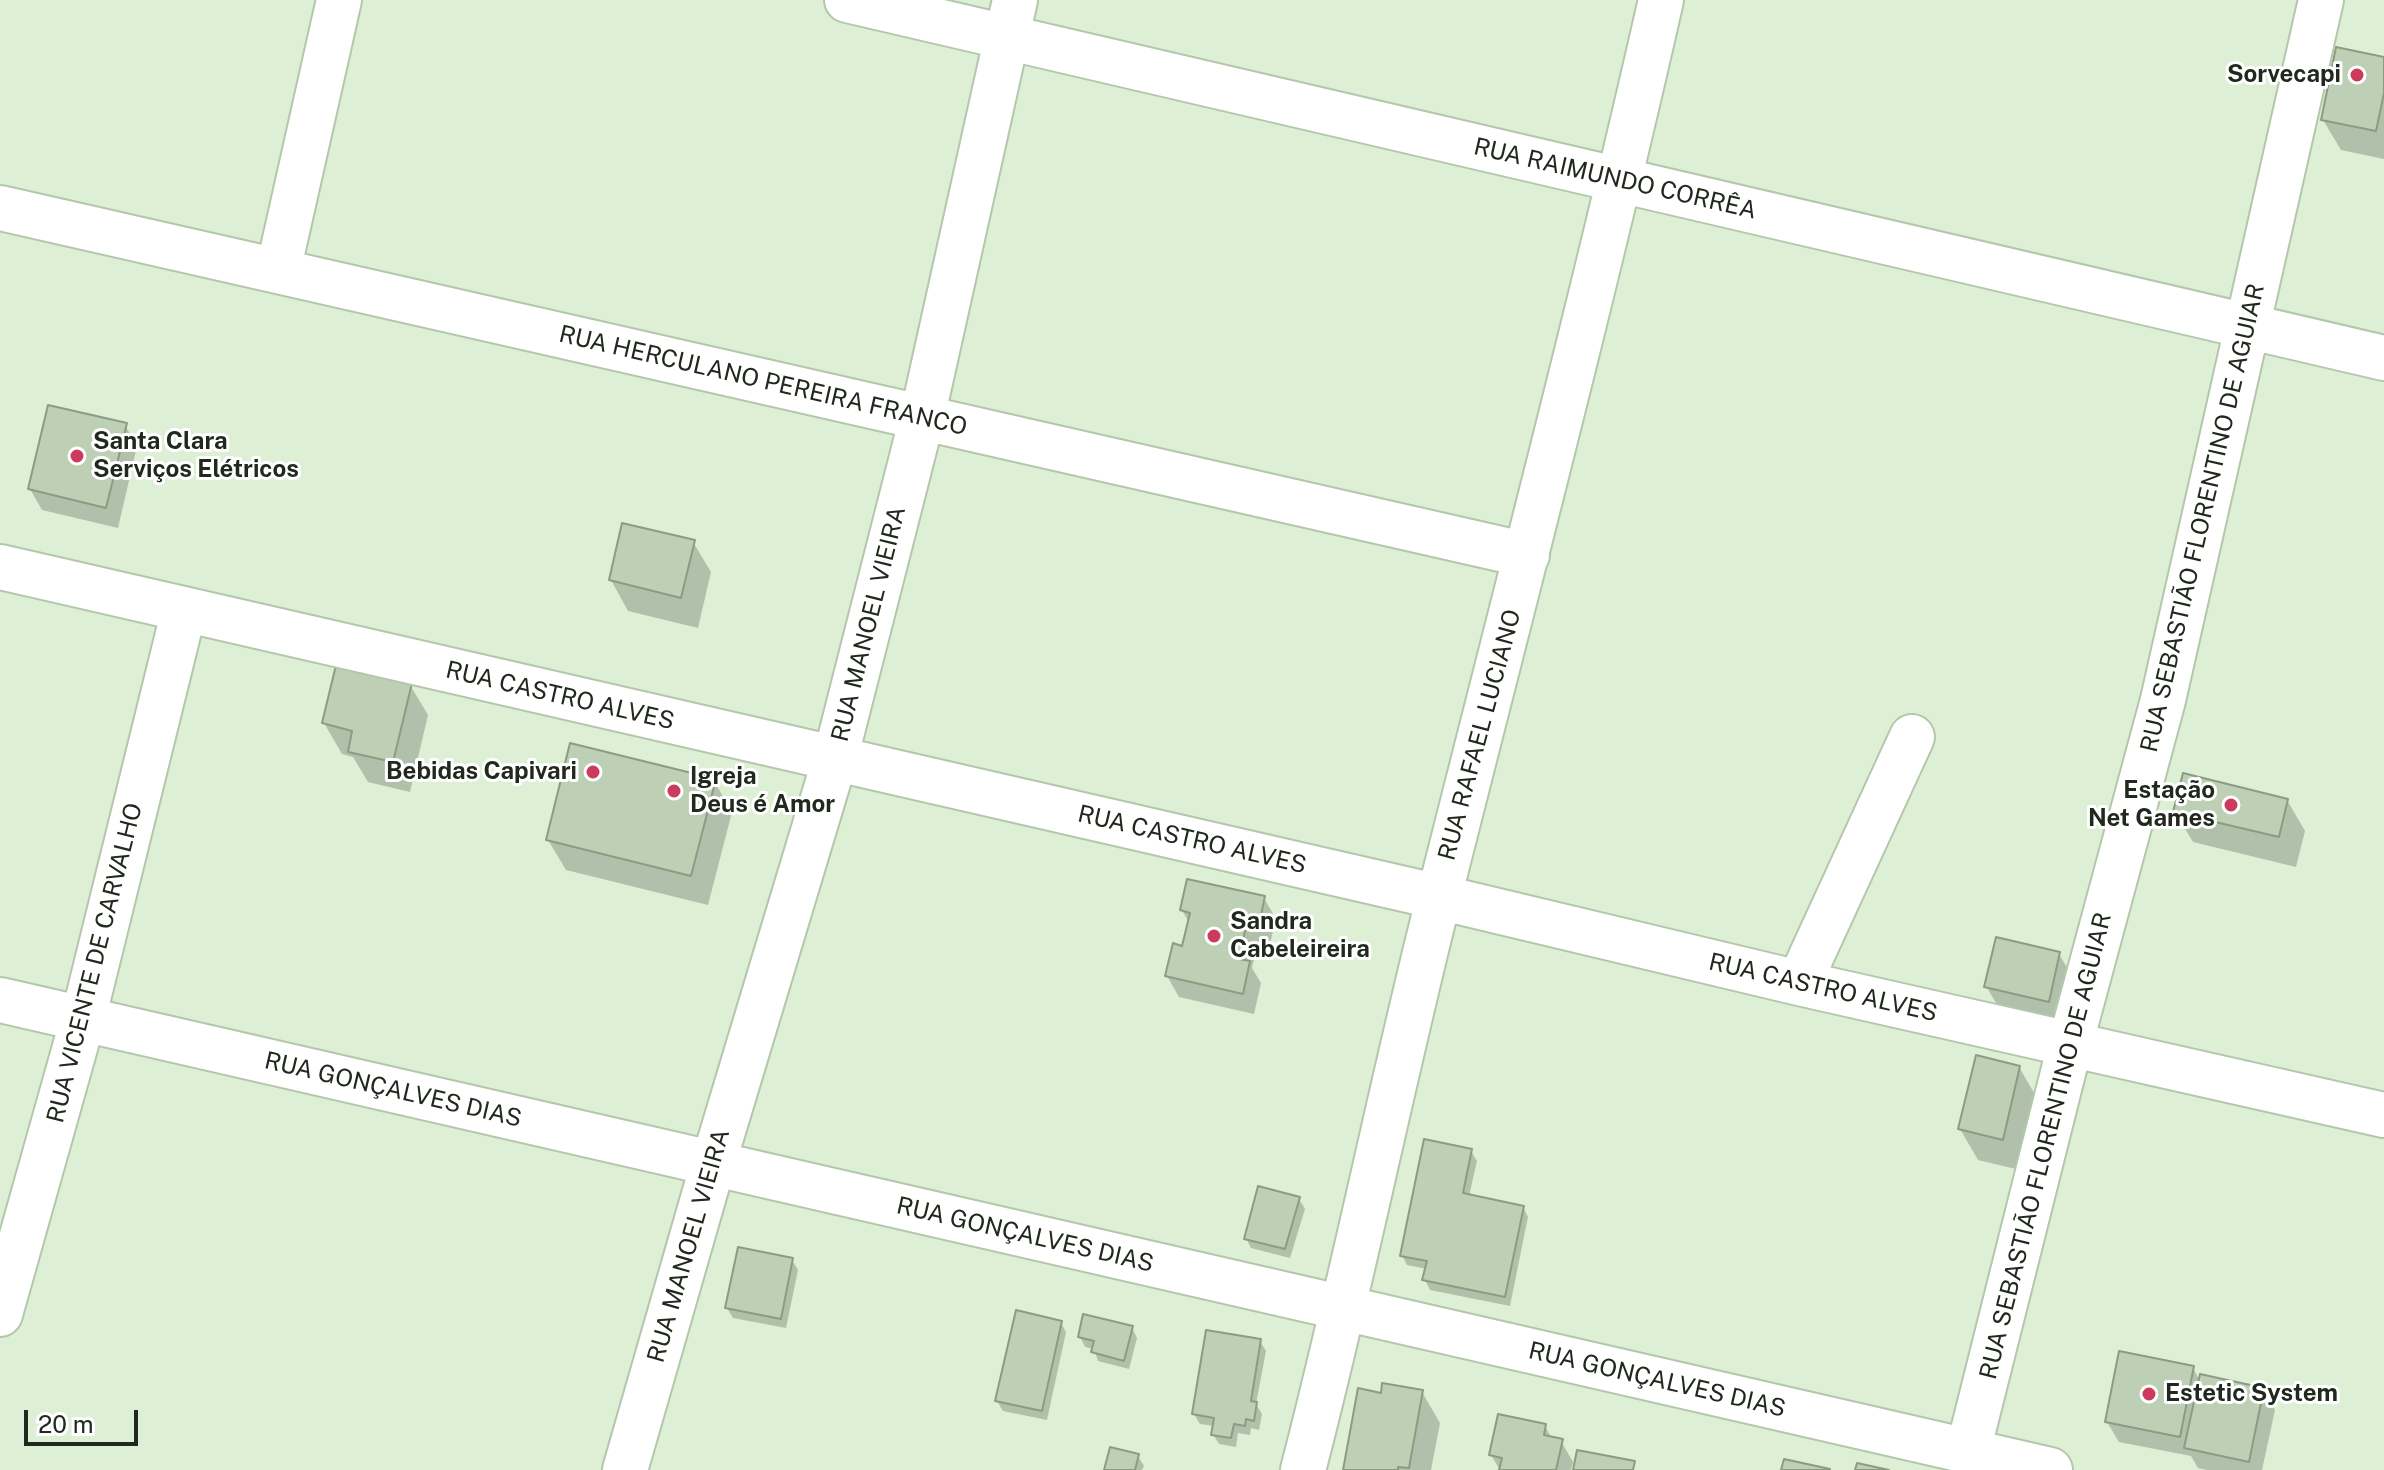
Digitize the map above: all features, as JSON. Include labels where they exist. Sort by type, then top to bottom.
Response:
[{"type":"street","points":[[278,271],[339,0]]},
{"type":"street","name":"RUA RAIMUNDO CORRÊA","points":[[847,0],[1011,19],[1620,180],[2384,358]]},
{"type":"street","name":"RUA RAFAEL LUCIANO","points":[[1303,1470],[1439,897],[1620,180],[1661,0]]},
{"type":"street","name":"RUA SEBASTIÃO FLORENTINO DE AGUIAR","points":[[1968,1451],[2070,1045],[2163,700],[2321,0]]},
{"type":"street","name":"RUA MANOEL VIEIRA","points":[[625,1470],[835,759],[922,418],[1011,19]]},
{"type":"street","name":"RUA HERCULANO PEREIRA FRANCO","points":[[0,208],[1527,555]]},
{"type":"street","name":"RUA CASTRO ALVES","points":[[0,567],[1439,897],[1799,983],[2384,1115]]},
{"type":"street","name":"RUA VICENTE DE CARVALHO","points":[[0,1314],[83,1019],[184,610]]},
{"type":"street","points":[[1799,983],[1912,737]]},
{"type":"street","name":"RUA GONÇALVES DIAS","points":[[0,1000],[2050,1470]]},
{"type":"building","name":"Sorvecapi","points":[[2336,47],[2384,57],[2384,93],[2376,131],[2321,120]]},
{"type":"building","name":"Santa Clara Serviços Elétricos","points":[[48,405],[127,423],[106,508],[28,489]]},
{"type":"building","points":[[622,523],[695,540],[681,598],[609,580]]},
{"type":"building","points":[[336,665],[412,683],[393,762],[348,752],[352,731],[322,723]]},
{"type":"building","points":[[570,743],[716,779],[691,876],[546,840]]},
{"type":"building","name":"Estação Net Games","points":[[2183,773],[2288,799],[2279,837],[2173,812]]},
{"type":"building","name":"Sandra Cabeleireira","points":[[1187,879],[1265,896],[1258,929],[1246,926],[1239,959],[1250,961],[1243,994],[1165,976],[1173,943],[1182,946],[1190,913],[1180,910]]},
{"type":"building","points":[[1996,937],[2060,952],[2049,1002],[1984,987]]},
{"type":"building","points":[[1976,1055],[2020,1066],[2003,1140],[1958,1129]]},
{"type":"building","points":[[1424,1139],[1472,1149],[1463,1193],[1524,1206],[1505,1297],[1422,1280],[1427,1261],[1400,1256]]},
{"type":"building","points":[[1258,1186],[1300,1197],[1285,1249],[1244,1239]]},
{"type":"building","points":[[738,1247],[793,1258],[781,1319],[725,1308]]},
{"type":"building","points":[[1016,1310],[1062,1321],[1042,1411],[995,1401]]},
{"type":"building","points":[[1083,1314],[1133,1326],[1124,1361],[1091,1352],[1094,1341],[1078,1337]]},
{"type":"building","points":[[1206,1330],[1261,1339],[1251,1401],[1257,1402],[1254,1421],[1246,1419],[1245,1426],[1234,1424],[1231,1438],[1211,1435],[1214,1418],[1192,1414]]},
{"type":"building","name":"Estetic System","points":[[2119,1351],[2194,1366],[2180,1437],[2105,1422]]},
{"type":"building","points":[[2200,1374],[2264,1388],[2249,1462],[2184,1448]]},
{"type":"building","points":[[1382,1383],[1423,1390],[1409,1468],[1343,1470],[1358,1388],[1381,1393]]},
{"type":"building","points":[[1498,1414],[1546,1424],[1544,1435],[1563,1439],[1556,1470],[1499,1470],[1502,1458],[1489,1455]]},
{"type":"building","points":[[1110,1447],[1139,1454],[1135,1470],[1104,1470]]},
{"type":"building","points":[[1577,1450],[1635,1461],[1633,1470],[1573,1470]]},
{"type":"building","points":[[1784,1459],[1830,1469],[1781,1470]]},
{"type":"building","points":[[1857,1463],[1889,1470],[1855,1470]]},
{"type":"place","name":"Sorvecapi","points":[[2357,75]]},
{"type":"place","name":"Santa Clara Serviços Elétricos","points":[[77,456]]},
{"type":"place","name":"Bebidas Capivari","points":[[593,772]]},
{"type":"place","name":"Igreja Deus é Amor","points":[[674,791]]},
{"type":"place","name":"Estação Net Games","points":[[2231,805]]},
{"type":"place","name":"Sandra Cabeleireira","points":[[1214,936]]},
{"type":"place","name":"Estetic System","points":[[2149,1394]]}]
